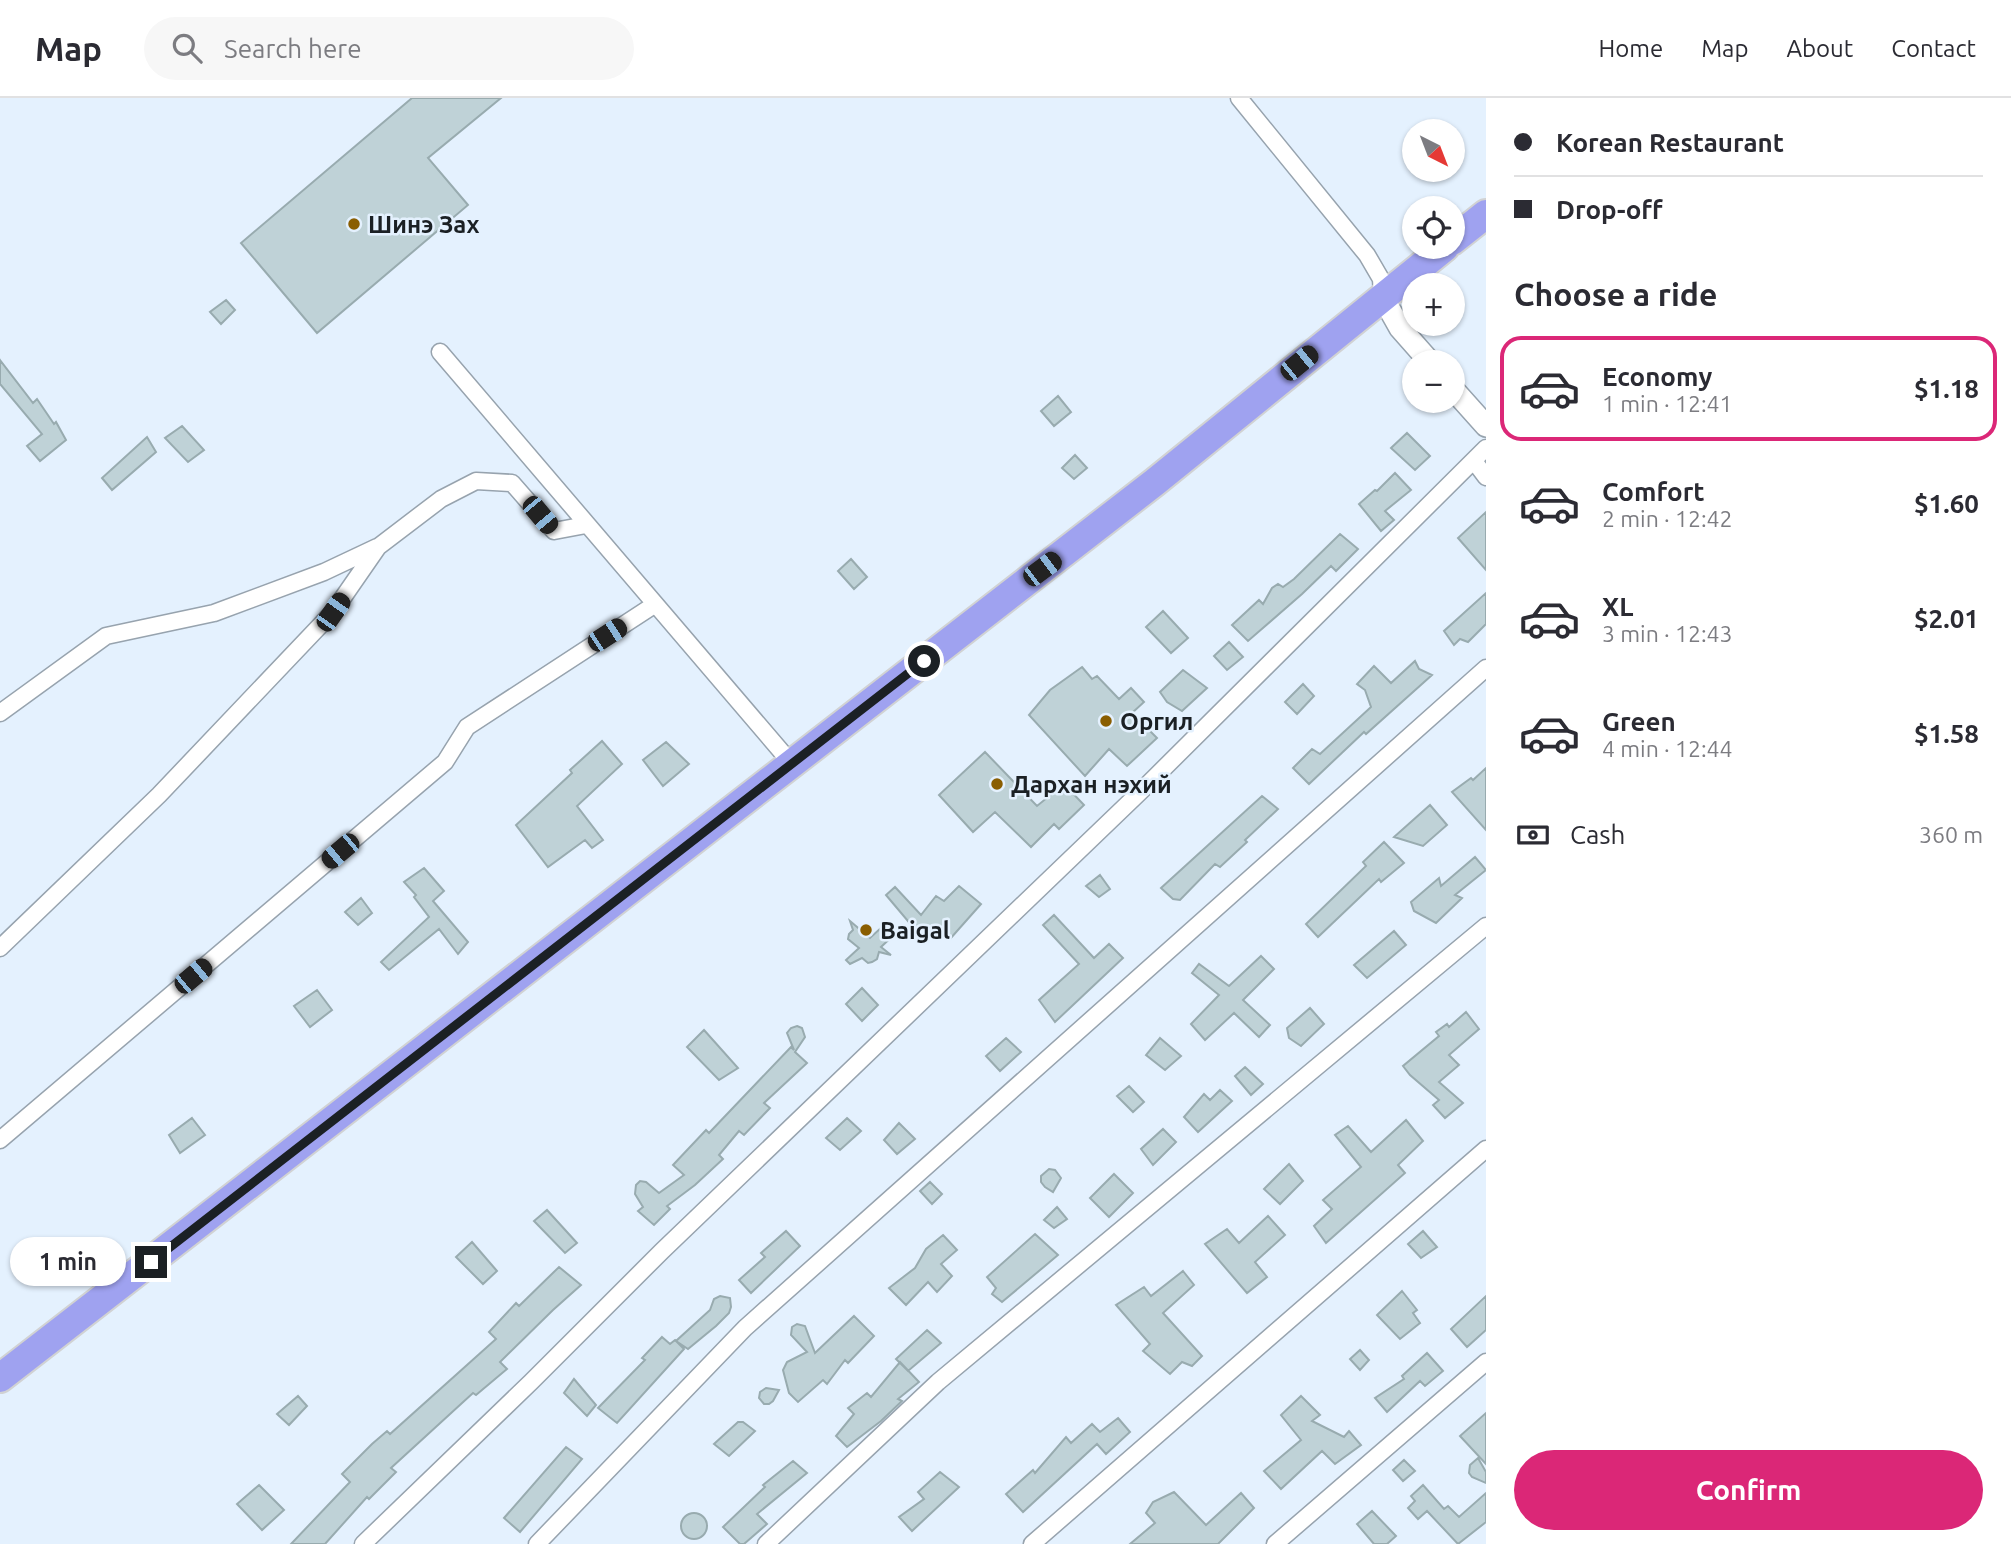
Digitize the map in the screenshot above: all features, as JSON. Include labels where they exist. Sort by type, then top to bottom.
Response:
[{"type":"highway","points":[[1465,231],[1486,215]]},
{"type":"highway","points":[[0,1378],[367,1096],[1155,482],[1429,259]]},
{"type":"street","points":[[1239,98],[1367,255],[1381,279],[1381,296],[1400,328],[1419,350]]},
{"type":"street","points":[[440,352],[792,764]]},
{"type":"street","points":[[1465,403],[1486,426]]},
{"type":"street","points":[[363,1544],[662,1251],[1139,793],[1486,448]]},
{"type":"street","points":[[1474,461],[1486,477]]},
{"type":"street","points":[[0,713],[106,636],[215,614],[324,572],[378,547],[441,499],[476,481],[512,483],[554,531],[586,525]]},
{"type":"street","points":[[0,948],[159,795],[333,612],[378,547]]},
{"type":"street","points":[[0,1140],[445,762],[467,727],[654,605]]},
{"type":"street","points":[[537,1544],[744,1328],[1486,668]]},
{"type":"street","points":[[766,1544],[938,1382],[1486,926]]},
{"type":"street","points":[[1032,1544],[1486,1149]]},
{"type":"street","points":[[1275,1544],[1486,1362]]},
{"type":"building","name":"Шинэ Зах","points":[[412,98],[501,98],[428,158],[468,205],[317,333],[241,243]]},
{"type":"building","points":[[226,300],[235,310],[221,324],[210,312]]},
{"type":"building","points":[[0,360],[33,403],[37,399],[54,424],[56,422],[66,440],[40,461],[27,446],[42,434],[0,384]]},
{"type":"building","points":[[1058,396],[1071,412],[1054,426],[1041,411]]},
{"type":"building","points":[[182,426],[204,450],[188,462],[165,438]]},
{"type":"building","points":[[1407,433],[1430,456],[1415,470],[1391,448]]},
{"type":"building","points":[[147,437],[156,452],[112,490],[102,478]]},
{"type":"building","points":[[1075,455],[1087,468],[1074,479],[1062,468]]},
{"type":"building","points":[[1395,473],[1411,490],[1385,511],[1394,520],[1381,531],[1359,504]]},
{"type":"building","points":[[1486,512],[1486,570],[1458,538]]},
{"type":"building","points":[[1340,534],[1358,549],[1336,571],[1331,566],[1248,641],[1232,625],[1259,600],[1263,604],[1272,588],[1278,584],[1283,587],[1294,579]]},
{"type":"building","points":[[851,559],[867,577],[854,589],[838,571]]},
{"type":"building","points":[[1486,593],[1486,624],[1468,642],[1460,639],[1454,645],[1444,631]]},
{"type":"building","points":[[1163,611],[1188,638],[1171,653],[1146,627]]},
{"type":"building","points":[[1229,642],[1243,657],[1227,670],[1214,656]]},
{"type":"building","points":[[1415,661],[1419,669],[1432,675],[1366,734],[1364,732],[1309,784],[1293,768],[1312,749],[1320,754],[1371,707],[1365,690],[1357,684],[1374,666],[1391,683]]},
{"type":"building","points":[[1082,667],[1092,679],[1097,676],[1119,699],[1131,688],[1144,702],[1132,713],[1157,738],[1127,766],[1109,749],[1085,776],[1029,715],[1050,690]]},
{"type":"building","points":[[1183,670],[1207,688],[1182,711],[1167,702],[1160,692]]},
{"type":"building","points":[[1303,684],[1314,696],[1297,714],[1285,702]]},
{"type":"building","points":[[602,741],[622,764],[577,806],[603,840],[592,848],[585,840],[548,867],[516,825]]},
{"type":"building","points":[[666,742],[689,764],[663,786],[643,760]]},
{"type":"building","points":[[985,752],[1037,806],[1064,784],[1084,805],[1059,829],[1054,824],[1031,847],[995,812],[973,832],[939,795]]},
{"type":"building","points":[[1486,768],[1486,830],[1452,792],[1471,778],[1473,780]]},
{"type":"building","points":[[1262,796],[1278,809],[1220,867],[1215,864],[1180,900],[1173,899],[1161,888]]},
{"type":"building","points":[[1430,805],[1447,825],[1423,846],[1394,837]]},
{"type":"building","points":[[1384,842],[1404,863],[1381,882],[1379,879],[1318,937],[1306,924],[1366,866],[1363,862]]},
{"type":"building","points":[[1475,857],[1486,870],[1455,895],[1462,898],[1436,923],[1414,911],[1411,902],[1439,878],[1441,886]]},
{"type":"building","points":[[424,868],[444,891],[433,901],[468,942],[458,954],[439,929],[389,970],[381,962],[429,917],[414,897],[416,895],[404,882]]},
{"type":"building","points":[[1100,875],[1110,889],[1099,897],[1086,886]]},
{"type":"building","points":[[959,886],[981,904],[950,939],[937,926],[925,933],[918,933],[886,895],[895,887],[921,915],[936,896],[944,901]]},
{"type":"building","points":[[361,898],[372,913],[358,925],[345,912]]},
{"type":"building","points":[[1054,915],[1094,958],[1109,944],[1123,958],[1055,1022],[1039,1000],[1079,964],[1043,925]]},
{"type":"building","points":[[850,921],[870,938],[882,927],[882,931],[896,933],[881,947],[891,955],[879,952],[877,959],[872,962],[868,963],[862,958],[850,964],[846,960],[859,948],[848,939],[853,930]]},
{"type":"building","points":[[1394,931],[1406,945],[1367,978],[1354,965]]},
{"type":"building","points":[[1261,956],[1274,969],[1243,1000],[1270,1025],[1259,1037],[1234,1013],[1205,1040],[1191,1024],[1219,995],[1192,973],[1199,964],[1229,986]]},
{"type":"building","points":[[862,988],[878,1005],[862,1021],[846,1004]]},
{"type":"building","points":[[317,990],[332,1010],[310,1027],[294,1006]]},
{"type":"building","points":[[1310,1008],[1324,1024],[1301,1046],[1289,1038],[1287,1028]]},
{"type":"building","points":[[1466,1012],[1479,1029],[1449,1055],[1459,1065],[1439,1082],[1463,1103],[1445,1118],[1433,1105],[1439,1100],[1403,1066],[1439,1036],[1436,1032],[1447,1024],[1449,1027]]},
{"type":"building","points":[[797,1026],[802,1028],[805,1037],[795,1052],[807,1063],[764,1103],[770,1108],[744,1135],[739,1131],[719,1155],[723,1159],[667,1206],[670,1209],[654,1225],[638,1211],[643,1207],[635,1194],[636,1185],[640,1181],[646,1182],[659,1193],[684,1175],[673,1165],[706,1130],[709,1133],[791,1047],[794,1050],[787,1033]]},
{"type":"building","points":[[704,1030],[738,1068],[719,1080],[687,1047]]},
{"type":"building","points":[[1006,1038],[1021,1052],[1000,1071],[986,1056]]},
{"type":"building","points":[[1160,1038],[1181,1056],[1165,1070],[1146,1055]]},
{"type":"building","points":[[1245,1067],[1263,1084],[1251,1095],[1235,1076]]},
{"type":"building","points":[[1129,1086],[1144,1102],[1133,1112],[1117,1096]]},
{"type":"building","points":[[1220,1090],[1232,1101],[1198,1132],[1184,1117],[1204,1094],[1210,1100]]},
{"type":"building","points":[[192,1118],[205,1135],[180,1153],[169,1135]]},
{"type":"building","points":[[847,1118],[861,1131],[840,1150],[826,1138]]},
{"type":"building","points":[[1406,1120],[1423,1141],[1398,1165],[1405,1173],[1326,1243],[1314,1226],[1332,1209],[1323,1200],[1361,1167],[1335,1135],[1348,1126],[1371,1152]]},
{"type":"building","points":[[899,1123],[915,1139],[897,1154],[884,1140]]},
{"type":"building","points":[[1163,1129],[1176,1142],[1153,1165],[1141,1149]]},
{"type":"building","points":[[1289,1164],[1303,1181],[1280,1204],[1264,1189]]},
{"type":"building","points":[[1049,1169],[1055,1170],[1061,1178],[1053,1192],[1041,1182],[1041,1176]]},
{"type":"building","points":[[1114,1174],[1133,1193],[1109,1217],[1090,1198]]},
{"type":"building","points":[[930,1182],[942,1194],[932,1204],[920,1191]]},
{"type":"building","points":[[1057,1207],[1067,1219],[1054,1228],[1044,1220]]},
{"type":"building","points":[[547,1210],[577,1243],[565,1253],[534,1221]]},
{"type":"building","points":[[1268,1216],[1285,1235],[1255,1262],[1267,1277],[1247,1293],[1205,1244],[1227,1229],[1239,1243]]},
{"type":"building","points":[[786,1231],[800,1246],[751,1293],[739,1280],[765,1257],[761,1253]]},
{"type":"building","points":[[1423,1231],[1437,1247],[1421,1258],[1408,1244]]},
{"type":"building","points":[[1035,1234],[1058,1255],[1002,1302],[992,1294],[996,1288],[987,1277]]},
{"type":"building","points":[[943,1235],[957,1250],[941,1264],[952,1276],[937,1292],[928,1282],[906,1305],[889,1288],[915,1268],[926,1249]]},
{"type":"building","points":[[472,1242],[497,1271],[483,1284],[456,1257]]},
{"type":"building","points":[[559,1267],[581,1285],[500,1362],[507,1369],[476,1395],[473,1393],[391,1468],[396,1472],[369,1499],[367,1497],[325,1544],[291,1544],[350,1482],[342,1474],[372,1444],[387,1431],[390,1434],[496,1339],[489,1332],[516,1303],[519,1306]]},
{"type":"building","points":[[1183,1271],[1194,1285],[1163,1313],[1202,1356],[1192,1366],[1182,1362],[1170,1374],[1143,1351],[1150,1344],[1116,1305],[1144,1287],[1151,1296]]},
{"type":"building","points":[[1402,1291],[1417,1310],[1413,1313],[1420,1323],[1400,1339],[1377,1315]]},
{"type":"building","points":[[720,1296],[730,1298],[729,1313],[688,1349],[676,1341],[710,1310],[714,1299]]},
{"type":"building","points":[[1486,1296],[1486,1330],[1467,1347],[1451,1329]]},
{"type":"building","points":[[854,1316],[874,1336],[848,1363],[845,1360],[827,1384],[823,1380],[798,1402],[789,1393],[783,1370],[787,1362],[807,1352],[791,1335],[792,1327],[797,1324],[805,1326],[815,1353]]},
{"type":"building","points":[[927,1330],[941,1343],[908,1371],[896,1359]]},
{"type":"building","points":[[662,1337],[670,1344],[675,1340],[684,1349],[617,1423],[598,1408],[645,1360],[642,1358]]},
{"type":"building","points":[[1360,1350],[1369,1360],[1360,1370],[1350,1359]]},
{"type":"building","points":[[1427,1353],[1443,1371],[1425,1386],[1420,1381],[1387,1412],[1375,1398],[1404,1379],[1402,1376]]},
{"type":"building","points":[[900,1362],[919,1382],[898,1399],[902,1401],[881,1421],[847,1447],[836,1436],[854,1414],[848,1408],[867,1393],[871,1397]]},
{"type":"building","points":[[574,1379],[596,1405],[587,1416],[564,1393]]},
{"type":"building","points":[[766,1388],[779,1390],[769,1404],[764,1404],[759,1398],[760,1392]]},
{"type":"building","points":[[298,1396],[307,1406],[289,1425],[277,1414]]},
{"type":"building","points":[[1301,1396],[1320,1415],[1312,1421],[1344,1437],[1349,1431],[1361,1445],[1335,1464],[1322,1451],[1281,1489],[1264,1471],[1301,1440],[1281,1415]]},
{"type":"building","points":[[1486,1413],[1486,1464],[1460,1436]]},
{"type":"building","points":[[1118,1418],[1130,1432],[1106,1454],[1097,1444],[1023,1512],[1006,1494],[1033,1470],[1035,1473],[1066,1437],[1071,1443],[1092,1424],[1100,1432]]},
{"type":"building","points":[[738,1422],[743,1422],[755,1431],[729,1456],[714,1444]]},
{"type":"building","points":[[566,1447],[582,1459],[520,1532],[504,1518]]},
{"type":"building","points":[[1478,1458],[1486,1472],[1486,1483],[1469,1473],[1470,1465]]},
{"type":"building","points":[[1404,1460],[1415,1471],[1403,1481],[1393,1470]]},
{"type":"building","points":[[793,1461],[807,1473],[757,1514],[767,1524],[744,1544],[740,1544],[723,1527],[765,1487],[763,1485]]},
{"type":"building","points":[[940,1472],[959,1487],[912,1531],[899,1517],[924,1499],[918,1492]]},
{"type":"building","points":[[259,1485],[284,1510],[262,1530],[237,1504]]},
{"type":"building","points":[[1423,1485],[1444,1509],[1448,1506],[1459,1517],[1486,1493],[1486,1522],[1458,1544],[1427,1511],[1418,1519],[1408,1508],[1415,1501],[1411,1496]]},
{"type":"building","points":[[1174,1492],[1206,1525],[1241,1493],[1254,1508],[1218,1544],[1130,1544],[1155,1523],[1146,1513],[1153,1502]]},
{"type":"building","points":[[1372,1511],[1396,1536],[1387,1544],[1374,1544],[1357,1524]]},
{"type":"building","points":[[694,1513],[703,1517],[707,1526],[703,1535],[694,1539],[685,1535],[681,1526],[685,1517]]},
{"type":"place","name":"Шинэ Зах","points":[[354,224]]},
{"type":"place","name":"Оргил","points":[[1106,721]]},
{"type":"place","name":"Дархан нэхий","points":[[997,784]]},
{"type":"place","name":"Baigal","points":[[866,930]]},
{"type":"route","points":[[151,1262],[924,661]]}]
